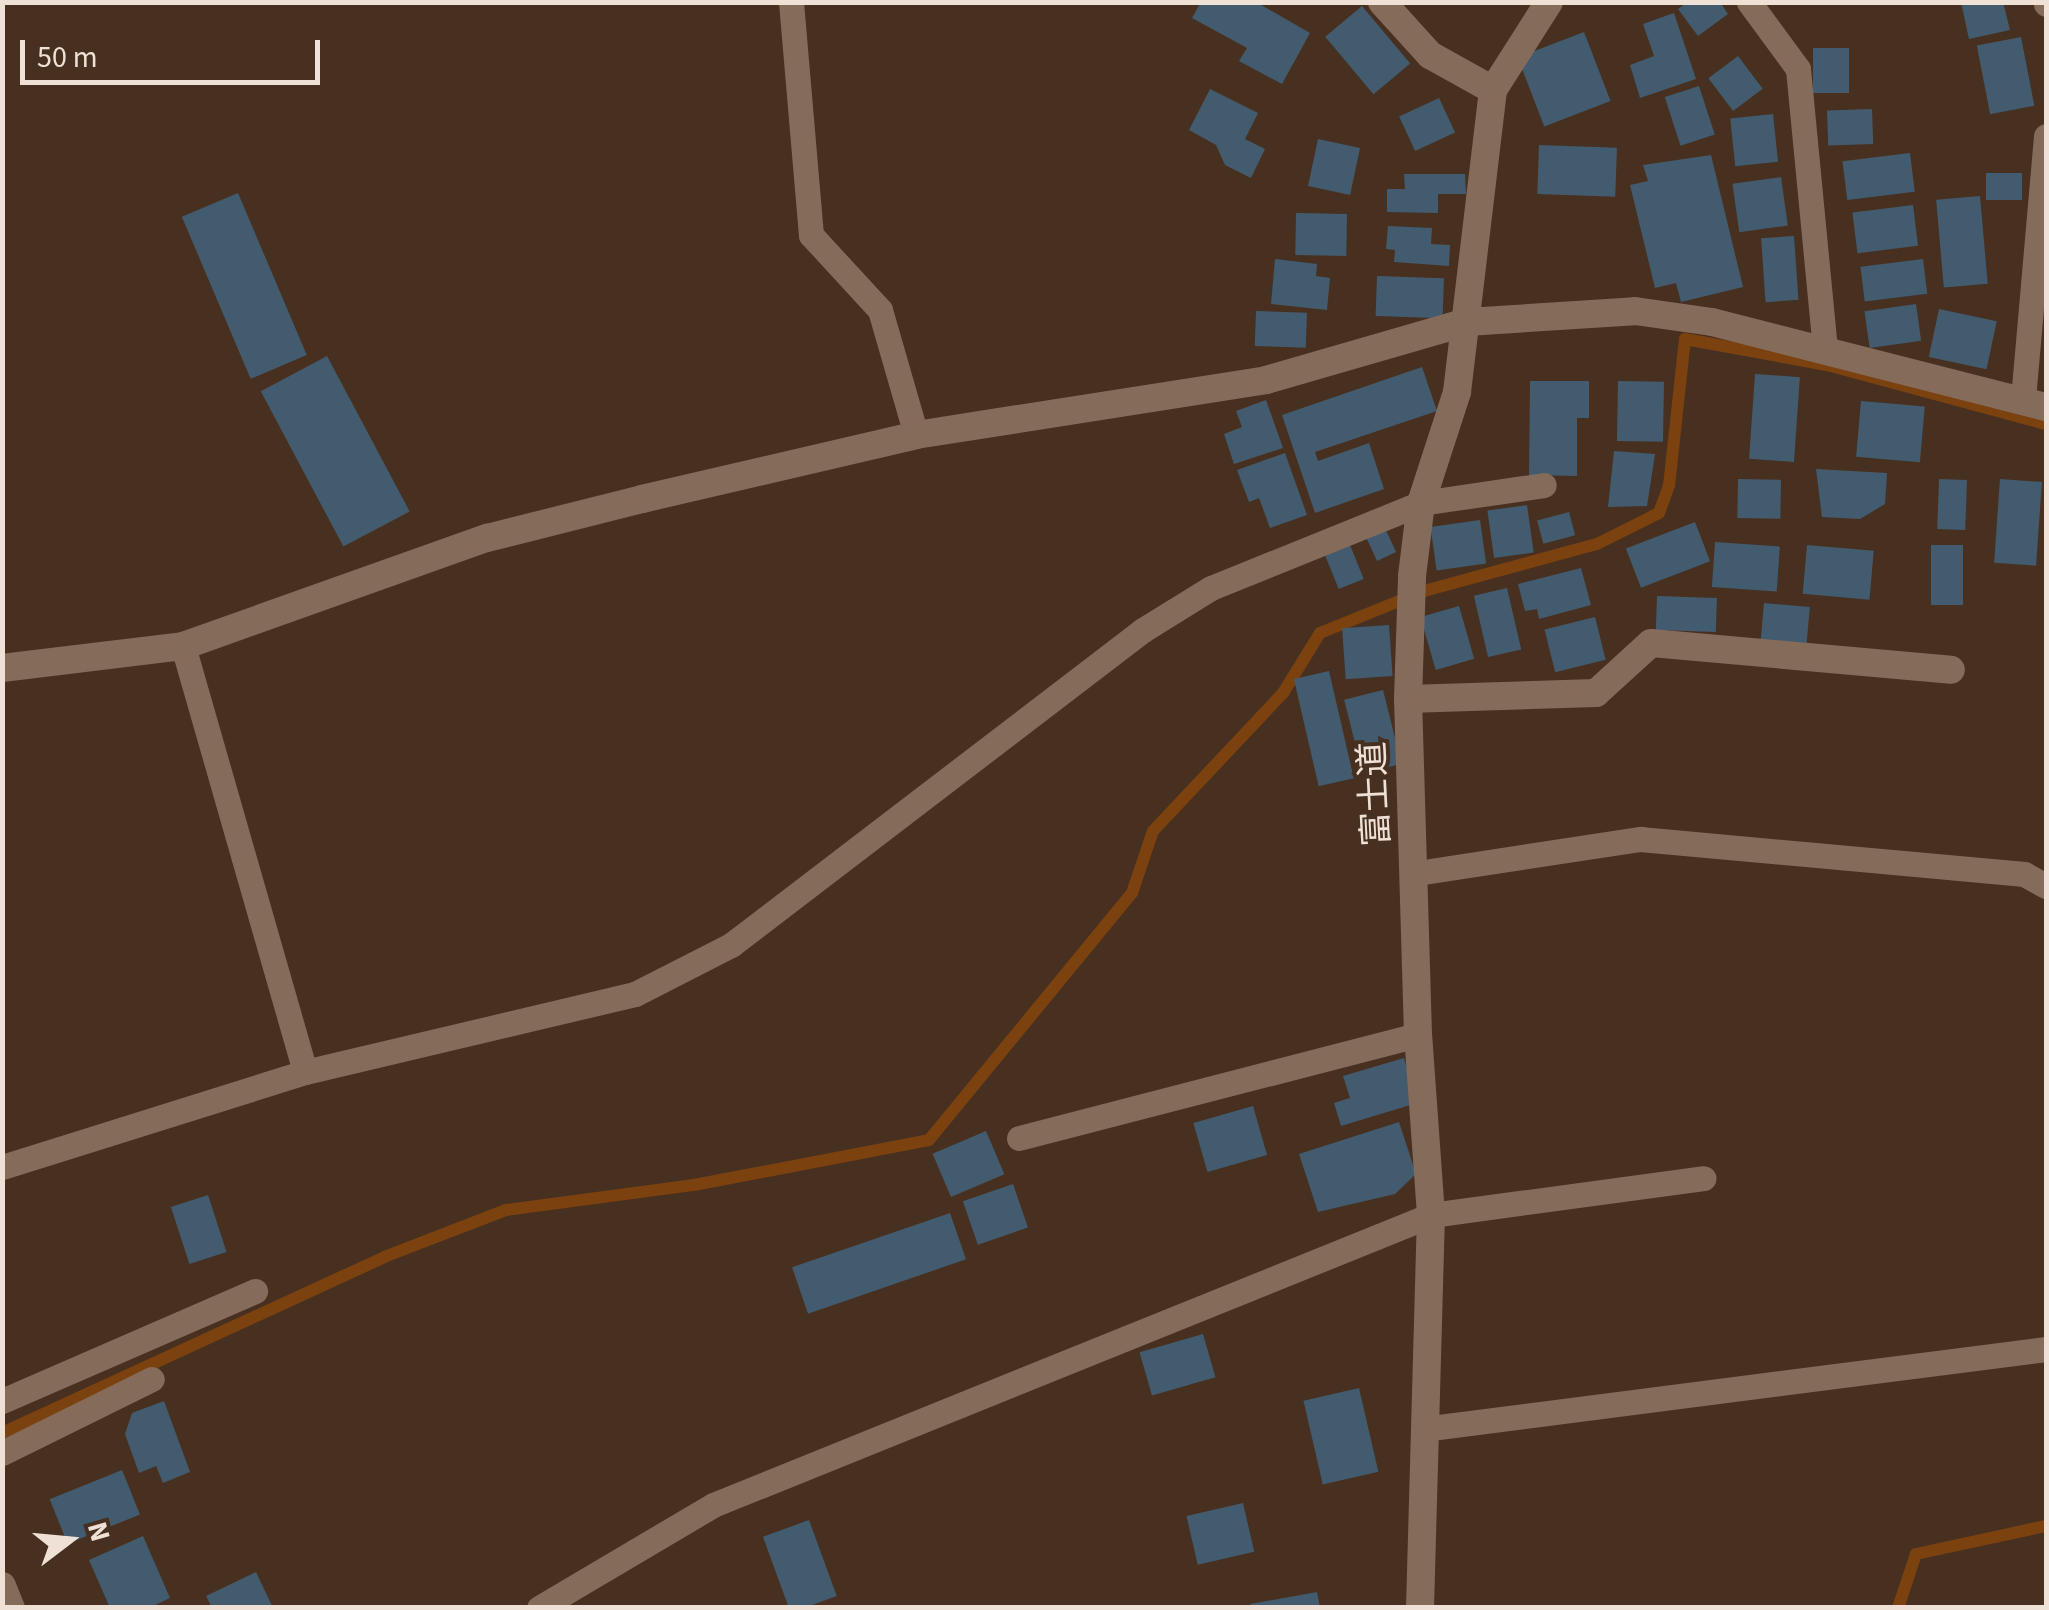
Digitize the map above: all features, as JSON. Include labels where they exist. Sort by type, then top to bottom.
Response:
[{"type":"street","points":[[1382,2],[1430,56],[1493,90]]},
{"type":"street","name":"富士道","points":[[1420,1608],[1431,1215],[1418,1034],[1408,700],[1412,576],[1421,503],[1457,392],[1493,90],[1550,2]]},
{"type":"street","points":[[2,668],[183,646],[488,538],[916,435],[1266,380],[1467,322],[1635,311],[1825,348],[2035,403]]},
{"type":"street","points":[[1408,700],[1596,693],[1650,643],[1951,670]]},
{"type":"street","points":[[2,1586],[11,1608]]},
{"type":"lane","points":[[791,2],[811,236],[880,310],[916,435]]},
{"type":"lane","points":[[1749,2],[1798,68],[1825,348]]},
{"type":"lane","points":[[2035,403],[2046,136]]},
{"type":"lane","points":[[2,1166],[305,1072],[636,994],[732,945],[1143,630],[1211,588],[1421,503],[1544,485]]},
{"type":"lane","points":[[183,646],[305,1072]]},
{"type":"lane","points":[[1416,872],[1640,839],[2024,874],[2046,886]]},
{"type":"lane","points":[[1019,1138],[1418,1034]]},
{"type":"lane","points":[[539,1608],[714,1505],[1431,1215],[1704,1178]]},
{"type":"lane","points":[[2,1401],[255,1291]]},
{"type":"lane","points":[[1423,1430],[2046,1349]]},
{"type":"lane","points":[[2,1453],[152,1379]]},
{"type":"building","points":[[1201,2],[1256,2],[1310,33],[1282,84],[1239,61],[1247,48],[1192,18]]},
{"type":"building","points":[[1688,2],[1720,2],[1728,14],[1698,36],[1678,9]]},
{"type":"building","points":[[1961,2],[2003,2],[2010,30],[1969,39]]},
{"type":"building","points":[[1362,6],[1410,63],[1373,94],[1325,37]]},
{"type":"building","points":[[1674,13],[1696,79],[1640,98],[1630,65],[1654,56],[1643,24]]},
{"type":"building","points":[[1584,32],[1611,101],[1544,127],[1518,57]]},
{"type":"building","points":[[2021,37],[2034,106],[1990,114],[1977,46]]},
{"type":"building","points":[[1813,48],[1849,48],[1849,93],[1813,93]]},
{"type":"building","points":[[1738,56],[1763,89],[1733,111],[1708,78]]},
{"type":"building","points":[[1699,86],[1715,135],[1681,146],[1665,97]]},
{"type":"building","points":[[1210,89],[1258,113],[1245,139],[1265,149],[1251,178],[1225,165],[1216,145],[1189,130]]},
{"type":"building","points":[[1439,98],[1455,132],[1415,151],[1399,117]]},
{"type":"building","points":[[1872,109],[1873,144],[1828,146],[1827,111]]},
{"type":"building","points":[[1773,114],[1778,162],[1735,166],[1730,118]]},
{"type":"building","points":[[1318,139],[1360,148],[1350,195],[1308,186]]},
{"type":"building","points":[[1539,145],[1617,148],[1615,197],[1537,194]]},
{"type":"building","points":[[1910,153],[1915,192],[1847,200],[1843,161]]},
{"type":"building","points":[[1711,155],[1743,287],[1681,302],[1676,283],[1655,288],[1630,185],[1648,181],[1643,165]]},
{"type":"building","points":[[1986,173],[2022,173],[2022,200],[1986,200]]},
{"type":"building","points":[[1404,174],[1465,174],[1466,194],[1438,194],[1438,213],[1387,212],[1387,189],[1405,189]]},
{"type":"building","points":[[1781,177],[1788,226],[1739,232],[1732,184]]},
{"type":"building","points":[[238,193],[307,355],[251,379],[182,217]]},
{"type":"building","points":[[1980,196],[1988,284],[1944,287],[1936,200]]},
{"type":"building","points":[[1913,205],[1918,246],[1857,253],[1852,212]]},
{"type":"building","points":[[1296,213],[1347,214],[1346,256],[1295,255]]},
{"type":"building","points":[[1388,226],[1432,228],[1431,244],[1450,245],[1449,266],[1394,262],[1395,250],[1386,249]]},
{"type":"building","points":[[1794,236],[1798,300],[1766,302],[1761,238]]},
{"type":"building","points":[[1275,259],[1317,264],[1316,276],[1330,278],[1327,310],[1271,304]]},
{"type":"building","points":[[1923,259],[1927,294],[1865,301],[1860,267]]},
{"type":"building","points":[[1377,276],[1444,278],[1443,318],[1376,316]]},
{"type":"building","points":[[1916,304],[1921,341],[1870,348],[1865,311]]},
{"type":"building","points":[[1939,309],[1997,321],[1987,369],[1929,357]]},
{"type":"building","points":[[1256,311],[1307,313],[1306,348],[1255,346]]},
{"type":"building","points":[[327,356],[410,511],[343,547],[261,391]]},
{"type":"building","points":[[1422,367],[1437,411],[1315,452],[1318,461],[1369,443],[1384,489],[1315,513],[1282,415]]},
{"type":"building","points":[[1755,374],[1800,377],[1794,462],[1749,459]]},
{"type":"building","points":[[1530,381],[1589,381],[1589,418],[1577,418],[1577,476],[1529,475]]},
{"type":"building","points":[[1618,381],[1664,382],[1663,442],[1617,441]]},
{"type":"building","points":[[1266,400],[1283,448],[1234,464],[1224,434],[1242,427],[1236,411]]},
{"type":"building","points":[[1861,401],[1925,407],[1920,462],[1856,457]]},
{"type":"building","points":[[1614,451],[1655,454],[1647,506],[1608,507]]},
{"type":"building","points":[[1285,453],[1307,515],[1270,528],[1259,498],[1249,502],[1237,470]]},
{"type":"building","points":[[1816,469],[1887,473],[1885,504],[1860,519],[1822,517]]},
{"type":"building","points":[[1738,479],[1781,480],[1780,519],[1737,518]]},
{"type":"building","points":[[1939,479],[1967,480],[1965,530],[1937,529]]},
{"type":"building","points":[[2000,479],[2042,482],[2036,566],[1994,563]]},
{"type":"building","points":[[1527,505],[1534,553],[1494,558],[1487,511]]},
{"type":"building","points":[[1569,512],[1575,535],[1543,544],[1537,521]]},
{"type":"building","points":[[1480,520],[1486,564],[1437,571],[1430,527]]},
{"type":"building","points":[[1695,522],[1710,561],[1641,588],[1626,549]]},
{"type":"building","points":[[1383,524],[1396,552],[1377,561],[1364,533]]},
{"type":"building","points":[[1348,540],[1364,579],[1339,589],[1323,550]]},
{"type":"building","points":[[1715,542],[1780,547],[1777,591],[1712,587]]},
{"type":"building","points":[[1807,545],[1874,551],[1869,600],[1803,594]]},
{"type":"building","points":[[1931,545],[1963,545],[1963,605],[1931,605]]},
{"type":"building","points":[[1581,568],[1591,605],[1539,619],[1537,609],[1525,611],[1518,584]]},
{"type":"building","points":[[1507,588],[1521,649],[1488,657],[1474,596]]},
{"type":"building","points":[[1657,596],[1717,598],[1716,632],[1656,630]]},
{"type":"building","points":[[1764,603],[1810,607],[1806,649],[1760,645]]},
{"type":"building","points":[[1459,606],[1474,659],[1436,670],[1421,617]]},
{"type":"building","points":[[1595,617],[1606,660],[1555,672],[1545,630]]},
{"type":"building","points":[[1389,625],[1393,676],[1346,679],[1342,628]]},
{"type":"building","points":[[1329,671],[1354,778],[1319,786],[1294,679]]},
{"type":"building","points":[[1383,690],[1401,764],[1363,773],[1344,700]]},
{"type":"building","points":[[1404,1058],[1417,1103],[1341,1126],[1334,1103],[1350,1098],[1343,1076]]},
{"type":"building","points":[[1253,1106],[1267,1155],[1207,1172],[1193,1123]]},
{"type":"building","points":[[1399,1122],[1416,1174],[1395,1194],[1318,1212],[1299,1154]]},
{"type":"building","points":[[986,1131],[1004,1174],[951,1197],[933,1154]]},
{"type":"building","points":[[1013,1184],[1028,1227],[978,1245],[963,1201]]},
{"type":"building","points":[[208,1195],[227,1252],[189,1264],[171,1207]]},
{"type":"building","points":[[950,1213],[966,1259],[808,1314],[792,1267]]},
{"type":"building","points":[[1203,1334],[1215,1377],[1152,1395],[1140,1352]]},
{"type":"building","points":[[1359,1388],[1378,1472],[1323,1485],[1303,1401]]},
{"type":"building","points":[[164,1401],[190,1472],[163,1483],[156,1466],[139,1473],[125,1434],[132,1413]]},
{"type":"building","points":[[122,1470],[140,1515],[68,1544],[50,1499]]},
{"type":"building","points":[[1243,1503],[1254,1552],[1198,1565],[1186,1516]]},
{"type":"building","points":[[809,1520],[837,1596],[804,1608],[789,1608],[763,1537]]},
{"type":"building","points":[[143,1536],[170,1598],[149,1608],[110,1608],[89,1560]]},
{"type":"building","points":[[256,1572],[273,1608],[212,1608],[206,1596]]},
{"type":"building","points":[[1317,1592],[1320,1608],[1251,1608],[1250,1604]]},
{"type":"waterway","points":[[2,1433],[384,1257],[506,1210],[694,1185],[929,1140],[1132,893],[1153,831],[1283,693],[1320,633],[1424,591],[1597,544],[1659,513],[1669,486],[1685,339],[1827,365],[2046,424]]},
{"type":"waterway","points":[[1898,1608],[1916,1554],[2046,1526]]}]
